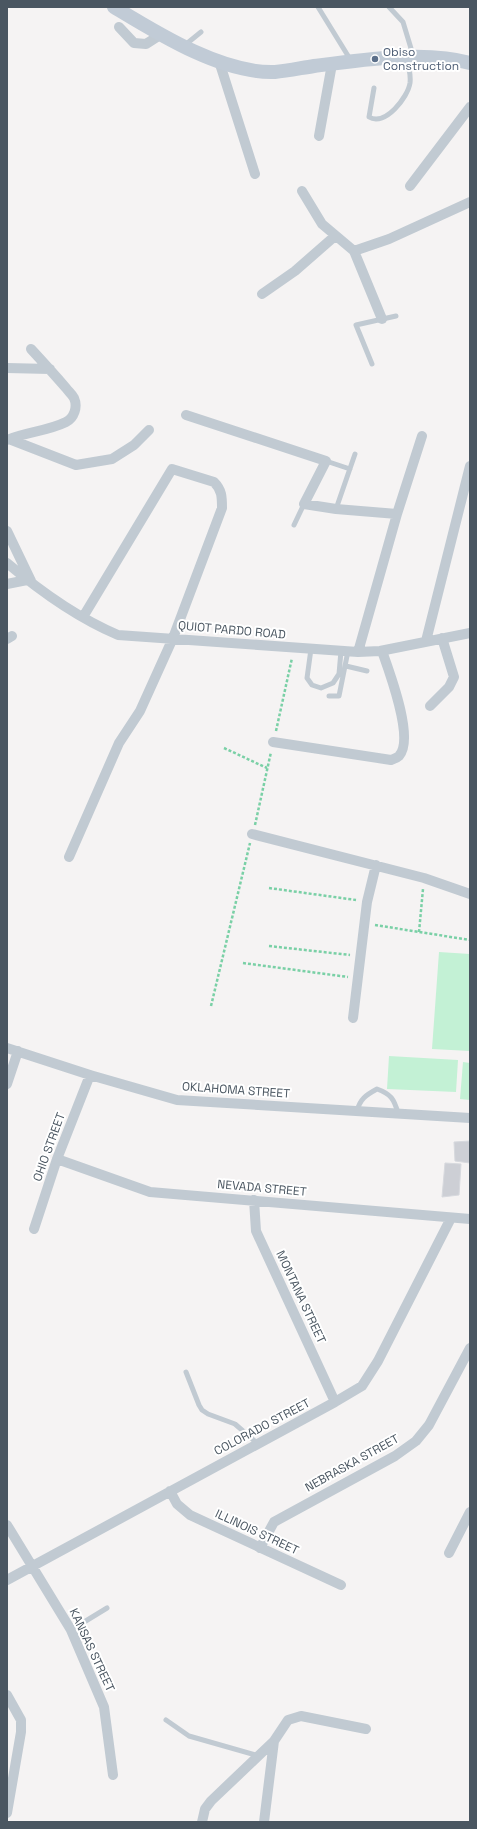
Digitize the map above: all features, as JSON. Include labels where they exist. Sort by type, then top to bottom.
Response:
[{"type":"street","points":[[114,7],[182,47],[244,69],[274,72],[332,64],[409,57],[470,63]]},
{"type":"street","points":[[119,27],[134,43],[146,44],[160,35]]},
{"type":"street","points":[[219,61],[255,174]]},
{"type":"street","points":[[320,136],[332,64]]},
{"type":"street","points":[[410,186],[470,108]]},
{"type":"street","points":[[302,191],[322,224],[354,251],[382,319]]},
{"type":"street","points":[[354,251],[388,239],[470,202]]},
{"type":"street","points":[[262,294],[295,271],[335,236]]},
{"type":"street","points":[[8,440],[23,434],[39,431],[72,418],[76,408],[74,398],[50,368],[30,349]]},
{"type":"street","points":[[7,368],[50,368]]},
{"type":"street","points":[[186,415],[326,461],[304,504],[336,509],[397,514]]},
{"type":"street","points":[[8,440],[76,465],[112,459],[134,445],[149,430]]},
{"type":"street","points":[[349,651],[397,514],[422,436]]},
{"type":"street","points":[[426,641],[470,466]]},
{"type":"street","points":[[69,857],[119,743],[140,711],[173,638],[222,508],[222,494],[219,487],[214,482],[172,469],[83,617]]},
{"type":"street","points":[[7,531],[29,581],[7,584]]},
{"type":"street","name":"QUIOT PARDO ROAD","points":[[7,562],[29,581],[83,617],[118,635],[311,649],[382,651],[470,633]]},
{"type":"street","points":[[430,706],[449,686],[454,677],[442,638]]},
{"type":"street","points":[[273,742],[391,760],[399,756],[403,748],[404,731],[400,705],[382,651]]},
{"type":"street","points":[[252,834],[424,878],[470,894]]},
{"type":"street","points":[[352,1018],[367,902],[376,865]]},
{"type":"street","name":"OKLAHOMA STREET","points":[[7,1048],[90,1075],[177,1100],[470,1118]]},
{"type":"street","points":[[7,1084],[18,1051]]},
{"type":"street","name":"OHIO STREET","points":[[34,1229],[57,1159],[90,1075]]},
{"type":"street","name":"NEVADA STREET","points":[[57,1159],[150,1192],[470,1219]]},
{"type":"street","name":"MONTANA STREET","points":[[254,1200],[256,1231],[335,1402]]},
{"type":"street","name":"COLORADO STREET","points":[[7,1580],[362,1386],[378,1361],[452,1218]]},
{"type":"street","name":"NEBRASKA STREET","points":[[260,1548],[274,1522],[395,1456],[416,1441],[429,1425],[470,1348]]},
{"type":"street","name":"ILLINOIS STREET","points":[[170,1491],[177,1504],[190,1515],[341,1585]]},
{"type":"street","points":[[449,1553],[470,1512]]},
{"type":"street","name":"KANSAS STREET","points":[[7,1525],[71,1630],[104,1707],[113,1775]]},
{"type":"street","points":[[7,1695],[21,1720],[21,1732],[7,1813]]},
{"type":"street","points":[[202,1822],[205,1809],[211,1801],[274,1741],[288,1720],[301,1716],[366,1729]]},
{"type":"street","points":[[264,1822],[274,1741]]},
{"type":"lane","points":[[318,7],[352,62]]},
{"type":"lane","points":[[374,88],[369,117],[373,119],[383,118],[396,106],[410,85],[409,57],[403,22],[389,7]]},
{"type":"lane","points":[[182,47],[201,32]]},
{"type":"lane","points":[[372,364],[356,325],[396,316]]},
{"type":"lane","points":[[336,509],[355,454]]},
{"type":"lane","points":[[326,461],[350,469]]},
{"type":"lane","points":[[294,525],[304,504]]},
{"type":"lane","points":[[311,649],[307,678],[312,685],[321,688],[334,683],[349,651]]},
{"type":"lane","points":[[328,696],[339,696],[349,651]]},
{"type":"lane","points":[[346,666],[367,671]]},
{"type":"lane","points":[[357,1111],[359,1102],[366,1095],[376,1090],[386,1092],[394,1100],[398,1113]]},
{"type":"lane","points":[[186,1372],[198,1405],[202,1410],[208,1414],[235,1424],[258,1444]]},
{"type":"lane","points":[[71,1630],[107,1608]]},
{"type":"lane","points":[[166,1720],[189,1736],[259,1756]]},
{"type":"path","points":[[224,748],[268,768]]},
{"type":"path","points":[[211,1006],[232,912],[252,834]]},
{"type":"path","points":[[419,932],[424,878]]},
{"type":"path","points":[[269,888],[367,902]]},
{"type":"path","points":[[364,923],[470,940]]},
{"type":"path","points":[[269,946],[361,956]]},
{"type":"path","points":[[243,963],[358,979]]},
{"type":"green space","points":[[439,952],[470,954],[470,1051],[432,1049]]},
{"type":"green space","points":[[389,1056],[458,1060],[456,1092],[387,1089]]},
{"type":"green space","points":[[463,1062],[470,1063],[470,1100],[460,1099]]},
{"type":"building","points":[[470,1141],[470,1163],[455,1161],[454,1142]]},
{"type":"building","points":[[445,1163],[461,1164],[459,1195],[442,1197]]},
{"type":"place","name":"Obiso Construction","points":[[375,59]]}]
